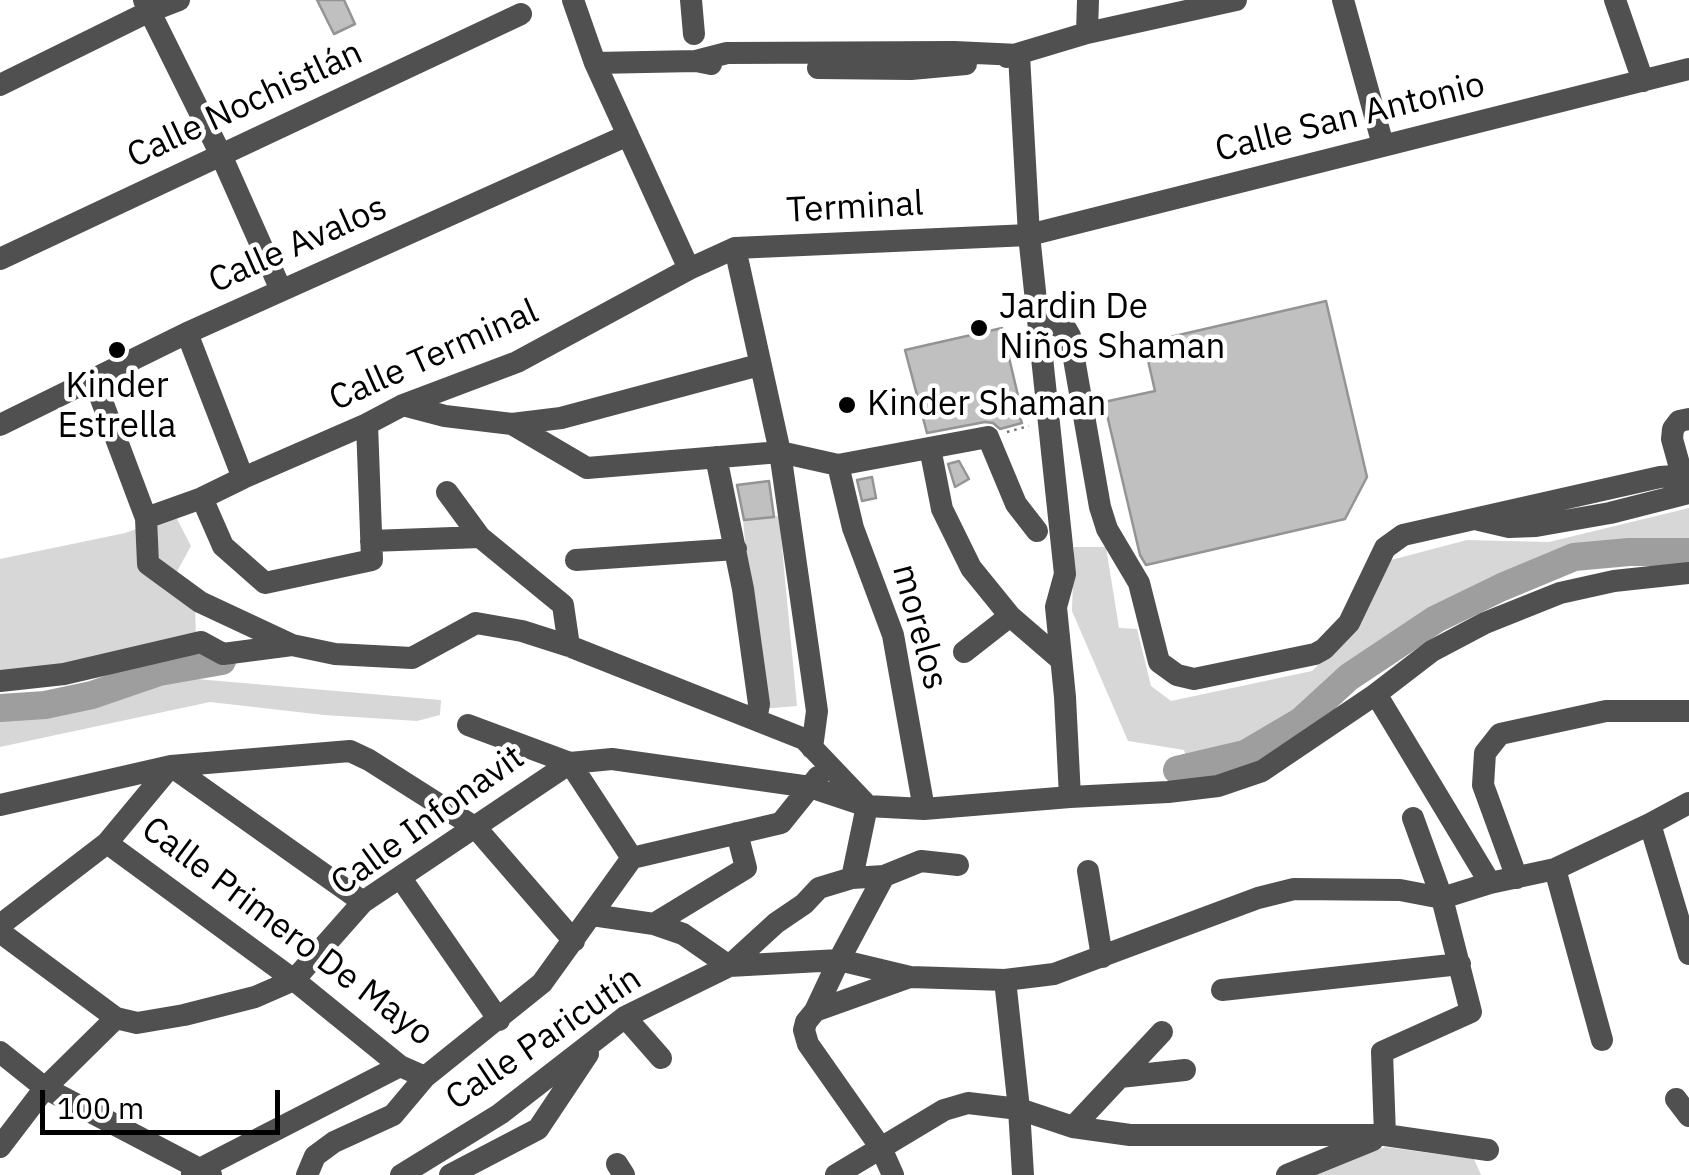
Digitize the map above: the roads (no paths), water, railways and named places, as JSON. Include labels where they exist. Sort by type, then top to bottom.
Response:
[{"type":"street","points":[[0,85],[146,6],[179,0]]},
{"type":"street","points":[[573,0],[595,62],[689,269]]},
{"type":"street","points":[[690,0],[694,34]]},
{"type":"street","points":[[1087,33],[1088,0]]},
{"type":"street","points":[[595,62],[912,70],[958,66],[1019,55],[1087,33],[1236,0]]},
{"type":"street","points":[[1343,0],[1383,145]]},
{"type":"street","points":[[1615,0],[1643,81]]},
{"type":"street","points":[[146,6],[221,155],[281,290]]},
{"type":"street","name":"Calle Nochistlán","points":[[0,259],[521,14]]},
{"type":"street","points":[[1019,55],[1029,235],[1065,574],[1056,608],[1070,797]]},
{"type":"street","name":"Calle San Antonio","points":[[1029,235],[1689,69]]},
{"type":"street","name":"Calle Avalos","points":[[0,425],[187,333],[628,135]]},
{"type":"street","name":"Terminal","points":[[689,269],[735,248],[1029,235]]},
{"type":"street","points":[[307,1175],[315,1156],[334,1142],[393,1115],[425,1078],[542,982],[632,858],[781,822],[810,787],[820,756],[818,711],[780,452],[735,248]]},
{"type":"street","name":"Calle Terminal","points":[[146,518],[202,498],[403,406],[517,362],[689,269]]},
{"type":"street","points":[[1039,319],[1066,329],[1070,336],[1100,507],[1107,529],[1139,583],[1159,662],[1177,675],[1194,678],[1324,650],[1349,623],[1385,548],[1403,535],[1660,477],[1687,481],[1672,439],[1679,421],[1689,419]]},
{"type":"street","points":[[187,333],[243,478]]},
{"type":"street","points":[[403,406],[445,416],[512,424],[561,418],[759,365]]},
{"type":"street","points":[[94,380],[146,518],[148,564],[200,602],[292,646],[334,654],[412,658],[476,623],[522,631],[804,739],[867,806]]},
{"type":"street","points":[[367,424],[372,550]]},
{"type":"street","points":[[512,424],[588,468],[780,452],[838,465],[988,437],[1016,504],[1037,531]]},
{"type":"street","name":"morelos","points":[[930,448],[942,509],[971,568],[1010,616],[1061,660]]},
{"type":"street","points":[[716,458],[736,549],[759,704],[756,720]]},
{"type":"street","name":"morelos","points":[[838,465],[853,528],[893,635],[924,810]]},
{"type":"street","points":[[447,492],[480,537],[563,605],[569,646]]},
{"type":"street","points":[[202,498],[223,546],[265,583],[372,550],[480,537]]},
{"type":"street","points":[[576,560],[736,549]]},
{"type":"street","points":[[468,725],[570,764],[612,759],[810,787],[867,806],[924,810],[1218,786],[1262,770],[1376,694],[1432,651],[1485,623],[1545,599],[1614,581],[1689,573]]},
{"type":"street","points":[[200,602],[202,642]]},
{"type":"street","points":[[964,652],[1010,616]]},
{"type":"street","points":[[0,681],[64,674],[202,642],[223,654],[292,646]]},
{"type":"street","points":[[1376,694],[1490,883]]},
{"type":"street","points":[[1516,878],[1483,784],[1485,752],[1500,734],[1606,711],[1689,711]]},
{"type":"street","points":[[0,805],[170,766],[350,751],[476,828],[574,940]]},
{"type":"street","points":[[570,764],[632,858]]},
{"type":"street","name":"Calle Infonavit","points":[[116,1018],[138,1023],[184,1015],[254,998],[294,980],[363,902],[570,764]]},
{"type":"street","points":[[0,1146],[45,1088],[116,1018],[0,928],[107,843],[170,766]]},
{"type":"street","points":[[170,766],[363,902]]},
{"type":"street","points":[[592,915],[654,924],[683,934],[728,966],[839,960],[910,977],[1006,980],[1054,974],[1258,898],[1294,889],[1400,890],[1442,898],[1555,869],[1689,803]]},
{"type":"street","points":[[852,878],[867,806]]},
{"type":"street","points":[[1386,1136],[1382,1052],[1471,1012],[1442,898],[1413,818]]},
{"type":"street","points":[[1650,824],[1689,954]]},
{"type":"street","points":[[654,924],[746,868],[736,833]]},
{"type":"street","name":"Calle Primero De Mayo","points":[[107,843],[294,980],[400,1066],[425,1078]]},
{"type":"street","points":[[728,966],[819,888],[852,878],[884,876],[921,862],[958,865]]},
{"type":"street","points":[[1555,869],[1602,1040]]},
{"type":"street","points":[[1088,871],[1102,957]]},
{"type":"street","points":[[884,876],[804,1030],[808,1044],[881,1148],[893,1175]]},
{"type":"street","points":[[400,877],[499,1020]]},
{"type":"street","points":[[1222,990],[1460,964]]},
{"type":"street","name":"Calle Paricutín","points":[[401,1175],[500,1114],[625,1017],[728,966]]},
{"type":"street","points":[[815,1012],[910,977]]},
{"type":"street","points":[[1006,980],[1023,1175]]},
{"type":"street","points":[[625,1017],[661,1058]]},
{"type":"street","points":[[1073,1127],[1162,1032]]},
{"type":"street","points":[[450,1175],[538,1129],[598,1038]]},
{"type":"street","points":[[0,1052],[45,1088],[200,1173],[400,1066]]},
{"type":"street","points":[[1120,1077],[1185,1070]]},
{"type":"street","points":[[836,1175],[944,1110],[968,1102],[1130,1136],[1386,1136],[1488,1150]]},
{"type":"street","points":[[1287,1175],[1386,1136]]},
{"type":"waterway","points":[[1177,770],[1245,754],[1301,721],[1349,677],[1436,619],[1502,587],[1574,557],[1689,552]]},
{"type":"waterway","points":[[0,708],[45,705],[92,695],[159,672],[222,661]]},
{"type":"place","name":"Jardin De Niños Shaman","points":[[979,328]]},
{"type":"place","name":"Kinder Estrella","points":[[117,350]]},
{"type":"place","name":"Kinder Shaman","points":[[847,405]]}]
